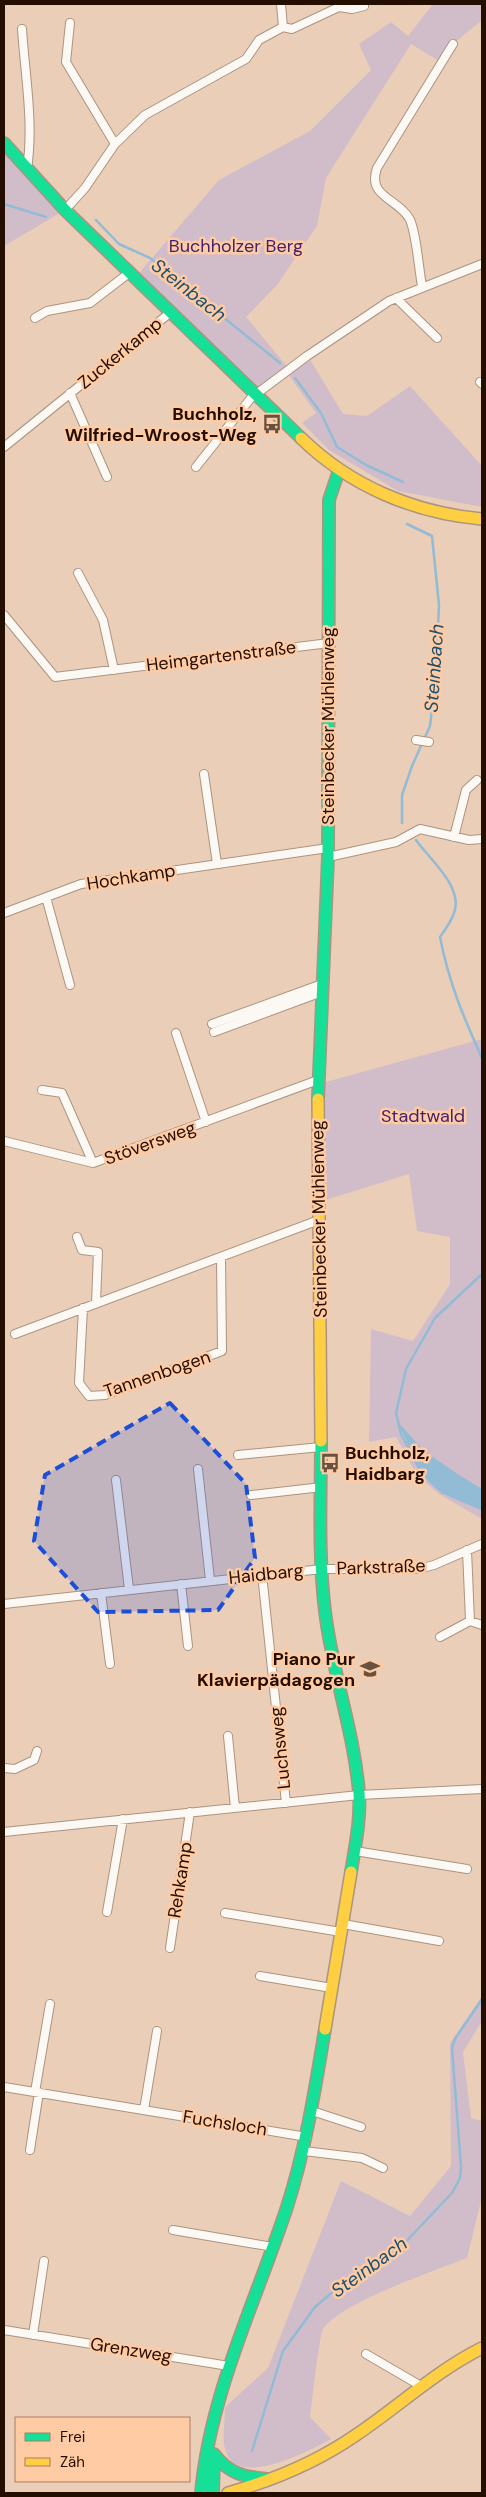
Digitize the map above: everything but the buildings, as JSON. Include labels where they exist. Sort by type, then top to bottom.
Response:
[{"type":"street","points":[[281,4],[283,27]]},
{"type":"street","points":[[65,210],[85,188],[115,144],[145,115],[246,59],[259,40],[283,27],[292,29],[339,7],[352,9],[364,6]]},
{"type":"street","points":[[70,23],[66,62],[115,144]]},
{"type":"street","points":[[22,29],[29,134],[26,170]]},
{"type":"street","points":[[422,286],[410,219],[403,210],[376,188],[373,178],[376,168],[453,44]]},
{"type":"street","points":[[4,143],[26,170],[65,210],[309,448],[362,485],[397,502],[436,514],[482,518]]},
{"type":"street","points":[[196,467],[255,394],[307,356],[396,298],[422,286],[482,264]]},
{"type":"street","points":[[35,318],[47,311],[90,303],[129,273]]},
{"type":"street","points":[[396,298],[437,338]]},
{"type":"street","name":"Zuckerkamp","points":[[4,446],[171,312]]},
{"type":"street","name":"Zuckerkamp","points":[[70,393],[107,477]]},
{"type":"street","name":"Steinbecker Mühlenweg","points":[[201,2493],[203,2468],[229,2366],[296,2183],[304,2152],[354,1852],[359,1795],[353,1746],[325,1612],[322,1568],[318,1080],[328,853],[329,500],[338,470]]},
{"type":"street","points":[[78,573],[103,620],[114,670]]},
{"type":"street","name":"Heimgartenstraße","points":[[4,615],[56,677],[328,643]]},
{"type":"street","points":[[416,740],[429,742]]},
{"type":"street","points":[[204,774],[217,864]]},
{"type":"street","points":[[454,837],[466,790],[477,780]]},
{"type":"street","name":"Hochkamp","points":[[4,913],[81,884],[217,864],[328,853],[396,842],[420,830],[469,840],[482,839]]},
{"type":"street","points":[[46,897],[70,985]]},
{"type":"street","points":[[213,1028],[322,988]]},
{"type":"street","name":"Stöversweg","points":[[176,1033],[206,1122]]},
{"type":"street","name":"Stöversweg","points":[[4,1142],[93,1163],[318,1080]]},
{"type":"street","name":"Stöversweg","points":[[42,1090],[62,1093],[93,1163]]},
{"type":"street","points":[[15,1334],[319,1220]]},
{"type":"street","points":[[77,1237],[82,1250],[98,1252],[96,1303]]},
{"type":"street","name":"Tannenbogen","points":[[82,1308],[80,1383],[89,1396],[105,1395],[222,1351],[221,1257]]},
{"type":"street","points":[[238,1455],[321,1447]]},
{"type":"street","name":"Haidbarg","points":[[198,1469],[210,1580]]},
{"type":"street","points":[[116,1480],[129,1589]]},
{"type":"street","points":[[251,1495],[322,1487]]},
{"type":"street","name":"Parkstraße","points":[[322,1568],[418,1568],[434,1565],[482,1544]]},
{"type":"street","points":[[467,1550],[470,1621]]},
{"type":"street","name":"Haidbarg","points":[[4,1604],[322,1568]]},
{"type":"street","name":"Luchsweg","points":[[262,1574],[286,1803]]},
{"type":"street","points":[[180,1584],[188,1646]]},
{"type":"street","points":[[101,1593],[110,1664]]},
{"type":"street","points":[[470,1621],[482,1626]]},
{"type":"street","points":[[440,1637],[470,1621]]},
{"type":"street","points":[[228,1736],[235,1808]]},
{"type":"street","points":[[4,1768],[15,1769],[34,1760],[37,1751]]},
{"type":"street","points":[[4,1832],[359,1795],[482,1789]]},
{"type":"street","name":"Rehkamp","points":[[170,1948],[190,1812]]},
{"type":"street","points":[[107,1912],[123,1819]]},
{"type":"street","points":[[354,1852],[468,1869]]},
{"type":"street","points":[[226,1913],[439,1941]]},
{"type":"street","points":[[260,1976],[332,1988]]},
{"type":"street","points":[[30,2150],[50,2004]]},
{"type":"street","points":[[144,2110],[157,2031]]},
{"type":"street","name":"Fuchsloch","points":[[4,2087],[307,2136]]},
{"type":"street","points":[[312,2111],[361,2127]]},
{"type":"street","points":[[304,2152],[362,2158],[383,2168]]},
{"type":"street","points":[[173,2230],[273,2247]]},
{"type":"street","points":[[33,2335],[44,2261]]},
{"type":"street","name":"Grenzweg","points":[[4,2330],[229,2366]]},
{"type":"street","points":[[228,2493],[301,2468],[334,2450],[421,2386],[453,2364],[482,2348]]},
{"type":"street","points":[[366,2354],[421,2386]]},
{"type":"street","name":"Steinbecker Mühlenweg","points":[[212,2430],[214,2454],[213,2493]]},
{"type":"street","points":[[214,2454],[231,2473],[246,2477],[272,2479]]},
{"type":"highlighted area","points":[[170,1403],[246,1484],[255,1558],[218,1610],[98,1612],[34,1541],[45,1475]]},
{"type":"green space","name":"Buchholzer Berg","points":[[433,4],[482,4],[482,20],[453,44],[442,63],[411,44],[326,178],[317,226],[277,285],[246,317],[289,369],[255,394],[135,278],[219,180],[310,131],[371,70],[359,44],[391,22],[408,36]]},
{"type":"green space","points":[[4,151],[65,210],[4,246]]},
{"type":"green space","points":[[309,358],[343,414],[367,416],[410,386],[482,466],[482,507],[398,491],[329,450],[302,423],[316,413],[288,374]]},
{"type":"green space","name":"Stadtwald","points":[[482,1039],[482,1519],[439,1494],[417,1475],[396,1437],[369,1442],[371,1329],[413,1341],[450,1284],[450,1237],[417,1231],[409,1174],[319,1202],[322,1083]]},
{"type":"green space","points":[[482,1996],[482,2021],[463,2052],[471,2118],[482,2121],[482,2197],[467,2258],[368,2298],[333,2319],[323,2329],[321,2334],[310,2417],[331,2439],[274,2464],[243,2467],[232,2461],[225,2449],[225,2407],[268,2368],[341,2181],[410,2216],[451,2166],[450,2043]]},
{"type":"water","points":[[397,1421],[423,1450],[482,1489],[482,1509],[442,1492],[422,1474]]},
{"type":"waterway","name":"Steinbach","points":[[4,204],[46,217]]},
{"type":"waterway","name":"Steinbach","points":[[96,220],[119,244],[150,258],[280,363]]},
{"type":"waterway","name":"Steinbach","points":[[295,378],[321,413],[337,447],[366,465],[403,482]]},
{"type":"waterway","name":"Steinbach","points":[[402,823],[402,795],[412,766],[430,726],[436,673],[439,605],[432,536],[407,524]]},
{"type":"waterway","name":"Steinbach","points":[[416,840],[444,874],[454,893],[456,903],[454,913],[450,923],[440,937],[457,999],[482,1058]]},
{"type":"waterway","name":"Steinbach","points":[[482,1274],[435,1318],[406,1369],[396,1413],[401,1434],[422,1474],[442,1492],[482,1509]]},
{"type":"waterway","name":"Steinbach","points":[[252,2451],[283,2351],[315,2307],[349,2278],[399,2249],[452,2193],[460,2178],[461,2167],[452,2048],[455,2039],[482,1999]]},
{"type":"traffic: fast","points":[[4,143],[65,210],[301,438]]},
{"type":"traffic: fast","points":[[318,1099],[328,857],[329,500],[339,470]]},
{"type":"traffic: fast","points":[[321,1441],[320,1505],[325,1611],[328,1634],[353,1747],[359,1793],[356,1843],[351,1872]]},
{"type":"traffic: fast","points":[[201,2493],[206,2456],[224,2383],[275,2242],[300,2163],[325,2029]]},
{"type":"traffic: fast","points":[[214,2454],[231,2470],[252,2477],[268,2479]]},
{"type":"traffic: fast","points":[[213,2493],[214,2455]]},
{"type":"traffic: slow","points":[[301,438],[340,470],[384,494],[432,511],[482,519]]},
{"type":"traffic: slow","points":[[318,1099],[321,1441]]},
{"type":"traffic: slow","points":[[325,2029],[351,1872]]},
{"type":"traffic: slow","points":[[228,2493],[278,2476],[326,2454],[372,2424],[449,2367],[482,2348]]},
{"type":"place","name":"Buchholz, Wilfried-Wroost-Weg","points":[[272,424]]},
{"type":"place","name":"Buchholz, Haidbarg","points":[[330,1463]]},
{"type":"place","name":"Piano Pur Klavierpädagogen","points":[[370,1669]]}]
